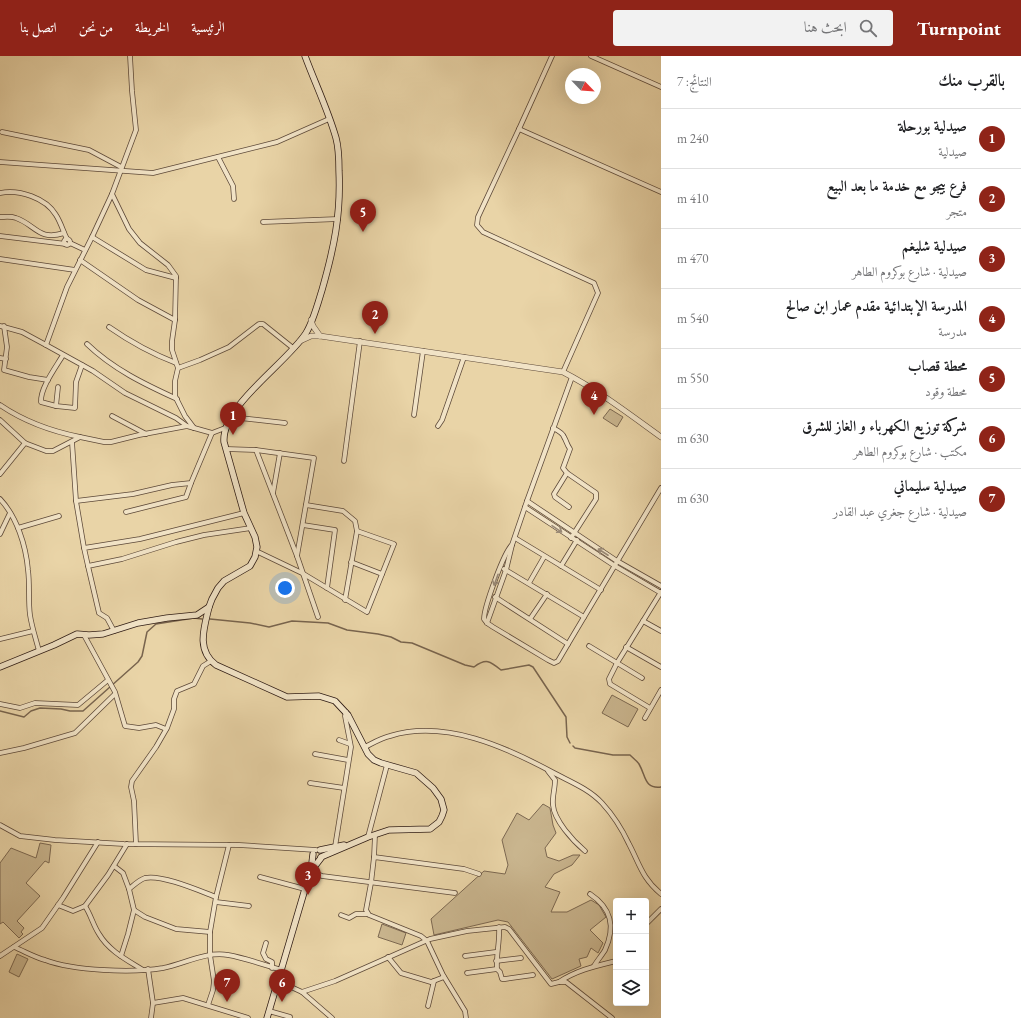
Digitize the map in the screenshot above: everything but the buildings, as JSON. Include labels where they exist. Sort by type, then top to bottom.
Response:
[{"type":"main road","points":[[305,56],[336,138],[339,154],[339,219],[330,262],[306,333],[242,402],[225,428],[223,434],[244,513],[255,537],[256,551],[255,557],[250,566],[224,581],[218,588],[212,599],[205,628],[203,647],[211,661],[216,665],[287,696],[319,696],[335,701],[346,712],[368,754],[374,760],[416,773],[441,799],[444,810],[439,822],[430,829],[389,830],[368,837],[321,858],[315,858],[316,852]]},
{"type":"main road","points":[[0,667],[77,634],[104,634],[138,623],[167,618],[197,616],[210,607]]},
{"type":"main road","points":[[316,852],[356,842]]},
{"type":"main road","points":[[267,1018],[316,852]]},
{"type":"main road","points":[[311,871],[321,858]]},
{"type":"street","points":[[46,345],[67,287],[112,194],[136,130],[130,56]]},
{"type":"street","points":[[552,56],[478,217],[478,225],[483,232],[594,283],[598,293],[563,372]]},
{"type":"street","points":[[591,56],[661,87]]},
{"type":"street","points":[[0,162],[121,169],[153,174],[277,142],[329,119]]},
{"type":"street","points":[[519,129],[661,192]]},
{"type":"street","points":[[2,132],[89,150],[121,169]]},
{"type":"street","points":[[218,157],[233,186],[234,199]]},
{"type":"street","points":[[0,193],[16,193],[30,196],[46,204],[56,214],[67,239],[70,240],[68,244]]},
{"type":"street","points":[[112,194],[129,229],[140,243],[168,265],[176,278],[175,320],[172,341],[172,350],[177,366],[175,396],[185,416],[194,428]]},
{"type":"street","points":[[0,218],[16,218],[41,234],[48,236],[64,233]]},
{"type":"street","points":[[263,222],[339,219]]},
{"type":"street","points":[[0,236],[68,244],[85,250]]},
{"type":"street","points":[[92,238],[146,270],[176,278]]},
{"type":"street","points":[[0,259],[75,270]]},
{"type":"street","points":[[80,260],[138,300],[175,320]]},
{"type":"street","points":[[311,320],[320,336]]},
{"type":"street","points":[[109,327],[151,354],[177,366],[200,360],[229,347],[259,324],[263,324],[293,348]]},
{"type":"street","points":[[2,326],[22,332],[82,366],[125,393],[176,418],[187,426],[212,433],[225,428]]},
{"type":"street","points":[[2,326],[7,346],[4,370],[48,380]]},
{"type":"street","points":[[298,342],[311,336],[320,336],[563,372],[623,410],[661,437]]},
{"type":"street","points":[[344,461],[360,342]]},
{"type":"street","points":[[87,344],[108,362],[125,373],[177,400]]},
{"type":"street","points":[[414,415],[424,351]]},
{"type":"street","points":[[63,355],[48,380],[42,394],[41,402],[56,406],[75,408],[76,382],[82,366]]},
{"type":"street","points":[[438,426],[442,420],[464,357]]},
{"type":"street","points":[[0,358],[6,359]]},
{"type":"street","points":[[487,623],[495,597],[506,570],[524,507],[572,377]]},
{"type":"street","points":[[56,406],[58,388]]},
{"type":"street","points":[[0,405],[20,418],[55,432],[104,442],[111,442],[187,426]]},
{"type":"street","points":[[112,416],[147,434]]},
{"type":"street","points":[[231,418],[285,423]]},
{"type":"street","points":[[0,420],[24,443],[46,451],[53,451],[80,437]]},
{"type":"street","points":[[553,428],[563,434],[565,437],[565,442],[570,449],[563,468],[566,473],[592,490],[597,496],[571,538]]},
{"type":"street","points":[[126,512],[186,497],[212,433]]},
{"type":"street","points":[[72,442],[76,501],[84,548],[99,613],[107,618],[114,631]]},
{"type":"street","points":[[0,474],[24,443]]},
{"type":"street","points":[[226,449],[256,450],[314,458],[297,556]]},
{"type":"street","points":[[256,450],[297,556],[318,617]]},
{"type":"street","points":[[273,493],[280,454]]},
{"type":"street","points":[[566,473],[554,494],[555,497],[570,507]]},
{"type":"street","points":[[76,501],[133,494],[172,485],[191,483]]},
{"type":"street","points":[[512,545],[509,547],[500,567],[484,619],[487,623],[554,663],[558,661],[661,488]]},
{"type":"street","points":[[0,499],[18,528],[28,569],[30,615],[39,651]]},
{"type":"street","points":[[527,501],[617,561],[661,586]]},
{"type":"street","points":[[306,505],[343,511],[354,521],[357,531],[345,600]]},
{"type":"street","points":[[524,507],[614,566],[661,592],[626,647],[609,679],[610,684],[650,708]]},
{"type":"street","points":[[0,534],[10,513]]},
{"type":"street","points":[[84,548],[140,538],[244,513]]},
{"type":"street","points":[[18,528],[59,516]]},
{"type":"street","points":[[303,525],[335,530],[327,588]]},
{"type":"street","points":[[88,566],[122,559],[204,535],[251,528]]},
{"type":"street","points":[[256,551],[302,573],[367,612],[394,544],[357,531]]},
{"type":"street","points":[[561,566],[579,536]]},
{"type":"street","points":[[515,538],[601,590]]},
{"type":"street","points":[[529,582],[544,556]]},
{"type":"street","points":[[351,562],[382,574]]},
{"type":"street","points":[[500,567],[529,582],[584,617]]},
{"type":"street","points":[[491,594],[568,644]]},
{"type":"street","points":[[530,619],[546,594]]},
{"type":"street","points":[[643,621],[661,631]]},
{"type":"street","points":[[0,639],[34,631]]},
{"type":"street","points":[[84,634],[115,694],[125,726],[139,728],[156,725],[166,729]]},
{"type":"street","points":[[589,646],[642,678]]},
{"type":"street","points":[[626,647],[661,667]]},
{"type":"street","points":[[136,844],[134,801],[131,787],[132,780],[156,747],[166,729],[172,716],[174,699],[177,691],[194,684],[199,671],[203,666],[211,661]]},
{"type":"street","points":[[0,704],[20,708],[35,703],[78,704],[110,684]]},
{"type":"street","points":[[645,718],[661,690]]},
{"type":"street","points":[[0,753],[24,748],[74,733],[115,694]]},
{"type":"street","points":[[335,847],[350,744],[345,716],[346,712]]},
{"type":"street","points":[[365,747],[390,735],[422,731],[447,733],[469,736],[488,742],[545,768],[587,790],[603,804],[617,822],[646,878],[661,894]]},
{"type":"street","points":[[339,740],[350,744]]},
{"type":"street","points":[[315,754],[348,760]]},
{"type":"street","points":[[368,837],[388,765]]},
{"type":"street","points":[[545,768],[555,780],[553,808],[556,816],[570,836],[585,851]]},
{"type":"street","points":[[310,783],[344,788]]},
{"type":"street","points":[[0,826],[20,836],[55,840],[127,844],[228,845],[316,852]]},
{"type":"street","points":[[367,914],[366,910],[371,883],[375,835]]},
{"type":"street","points":[[0,956],[42,928],[98,842]]},
{"type":"street","points":[[58,905],[73,911],[85,906],[114,866],[127,844]]},
{"type":"street","points":[[208,1005],[214,982],[210,955],[210,932],[228,845]]},
{"type":"street","points":[[374,857],[451,867],[479,874]]},
{"type":"street","points":[[114,866],[123,874],[129,889],[134,910],[121,956]]},
{"type":"street","points":[[311,871],[322,876],[455,893]]},
{"type":"street","points":[[260,877],[305,889]]},
{"type":"street","points":[[129,889],[143,879],[156,878],[182,885],[216,899],[249,906]]},
{"type":"street","points":[[590,894],[604,905],[610,917],[610,932],[605,950],[594,966]]},
{"type":"street","points":[[85,906],[100,936],[108,946],[121,956],[146,970]]},
{"type":"street","points":[[649,921],[661,909]]},
{"type":"street","points":[[134,910],[145,917],[176,929],[210,932]]},
{"type":"street","points":[[341,915],[347,918],[356,914],[367,914],[421,936],[427,941],[444,978],[464,1011],[466,1018]]},
{"type":"street","points":[[500,927],[500,941],[496,952],[496,961],[497,969],[502,978],[533,975]]},
{"type":"street","points":[[302,992],[335,981],[427,941],[467,931],[505,927],[509,929],[551,984],[566,982],[612,1018]]},
{"type":"street","points":[[266,943],[262,953],[266,959],[272,962],[272,968]]},
{"type":"street","points":[[14,947],[45,961],[65,966],[146,970],[164,968],[210,955],[228,955],[281,970]]},
{"type":"street","points":[[464,956],[496,952]]},
{"type":"street","points":[[388,957],[401,973],[431,982],[444,978]]},
{"type":"street","points":[[496,961],[521,958]]},
{"type":"street","points":[[129,961],[132,970]]},
{"type":"street","points":[[559,982],[570,975],[594,966],[613,962]]},
{"type":"street","points":[[467,973],[497,969]]},
{"type":"street","points":[[146,970],[152,1003],[151,1018]]},
{"type":"street","points":[[278,981],[302,992],[332,1018]]},
{"type":"street","points":[[428,1006],[434,981]]},
{"type":"street","points":[[152,1003],[184,998],[248,1018]]},
{"type":"street","points":[[269,1011],[290,1017]]},
{"type":"street","points":[[229,1018],[231,1013]]},
{"type":"shaded area","points":[[610,409],[623,417],[617,427],[603,418]]},
{"type":"shaded area","points":[[612,695],[638,709],[628,727],[602,713]]},
{"type":"shaded area","points":[[543,804],[550,808],[556,833],[545,848],[547,857],[559,861],[573,855],[580,855],[572,865],[554,874],[545,887],[560,892],[551,912],[567,912],[591,900],[599,905],[606,917],[590,930],[603,943],[598,953],[591,948],[587,957],[579,959],[581,966],[552,979],[508,922],[498,920],[434,935],[431,919],[484,871],[505,874],[508,865],[502,840],[517,813],[529,820]]},
{"type":"shaded area","points":[[40,843],[51,845],[49,863],[45,861],[26,883],[40,896],[17,921],[24,928],[21,932],[23,934],[19,938],[3,922],[0,924],[0,863],[11,848],[36,858]]},
{"type":"shaded area","points":[[382,924],[406,933],[402,945],[378,937]]},
{"type":"shaded area","points":[[17,954],[28,959],[19,977],[9,972]]},
{"type":"waterway","points":[[0,711],[24,717],[31,711],[40,708],[83,711],[138,662],[142,656],[147,632],[156,624],[194,618],[202,619]]},
{"type":"waterway","points":[[210,619],[250,623],[269,627],[292,621],[328,623],[347,630],[378,634],[391,637],[401,642],[412,643],[465,665],[474,667],[482,662],[494,664],[501,670],[529,665],[533,667],[566,717],[567,737],[570,743]]},
{"type":"waterway","points":[[573,746],[575,748],[613,755],[630,755],[639,764],[648,784],[655,787],[661,787]]},
{"type":"place","name":"محطة قصاب","points":[[363,232]]},
{"type":"place","name":"فرع بيجو مع خدمة ما بعد البيع","points":[[375,334]]},
{"type":"place","name":"المدرسة الإبتدائية مقدم عمار ابن صالح","points":[[594,415]]},
{"type":"place","name":"صيدلية بورحلة","points":[[233,435]]},
{"type":"place","name":"صيدلية شليغم","points":[[308,895]]},
{"type":"place","name":"صيدلية سليماني","points":[[227,1002]]},
{"type":"place","name":"شركة توزيع الكهرباء و الغاز للشرق","points":[[282,1002]]}]
